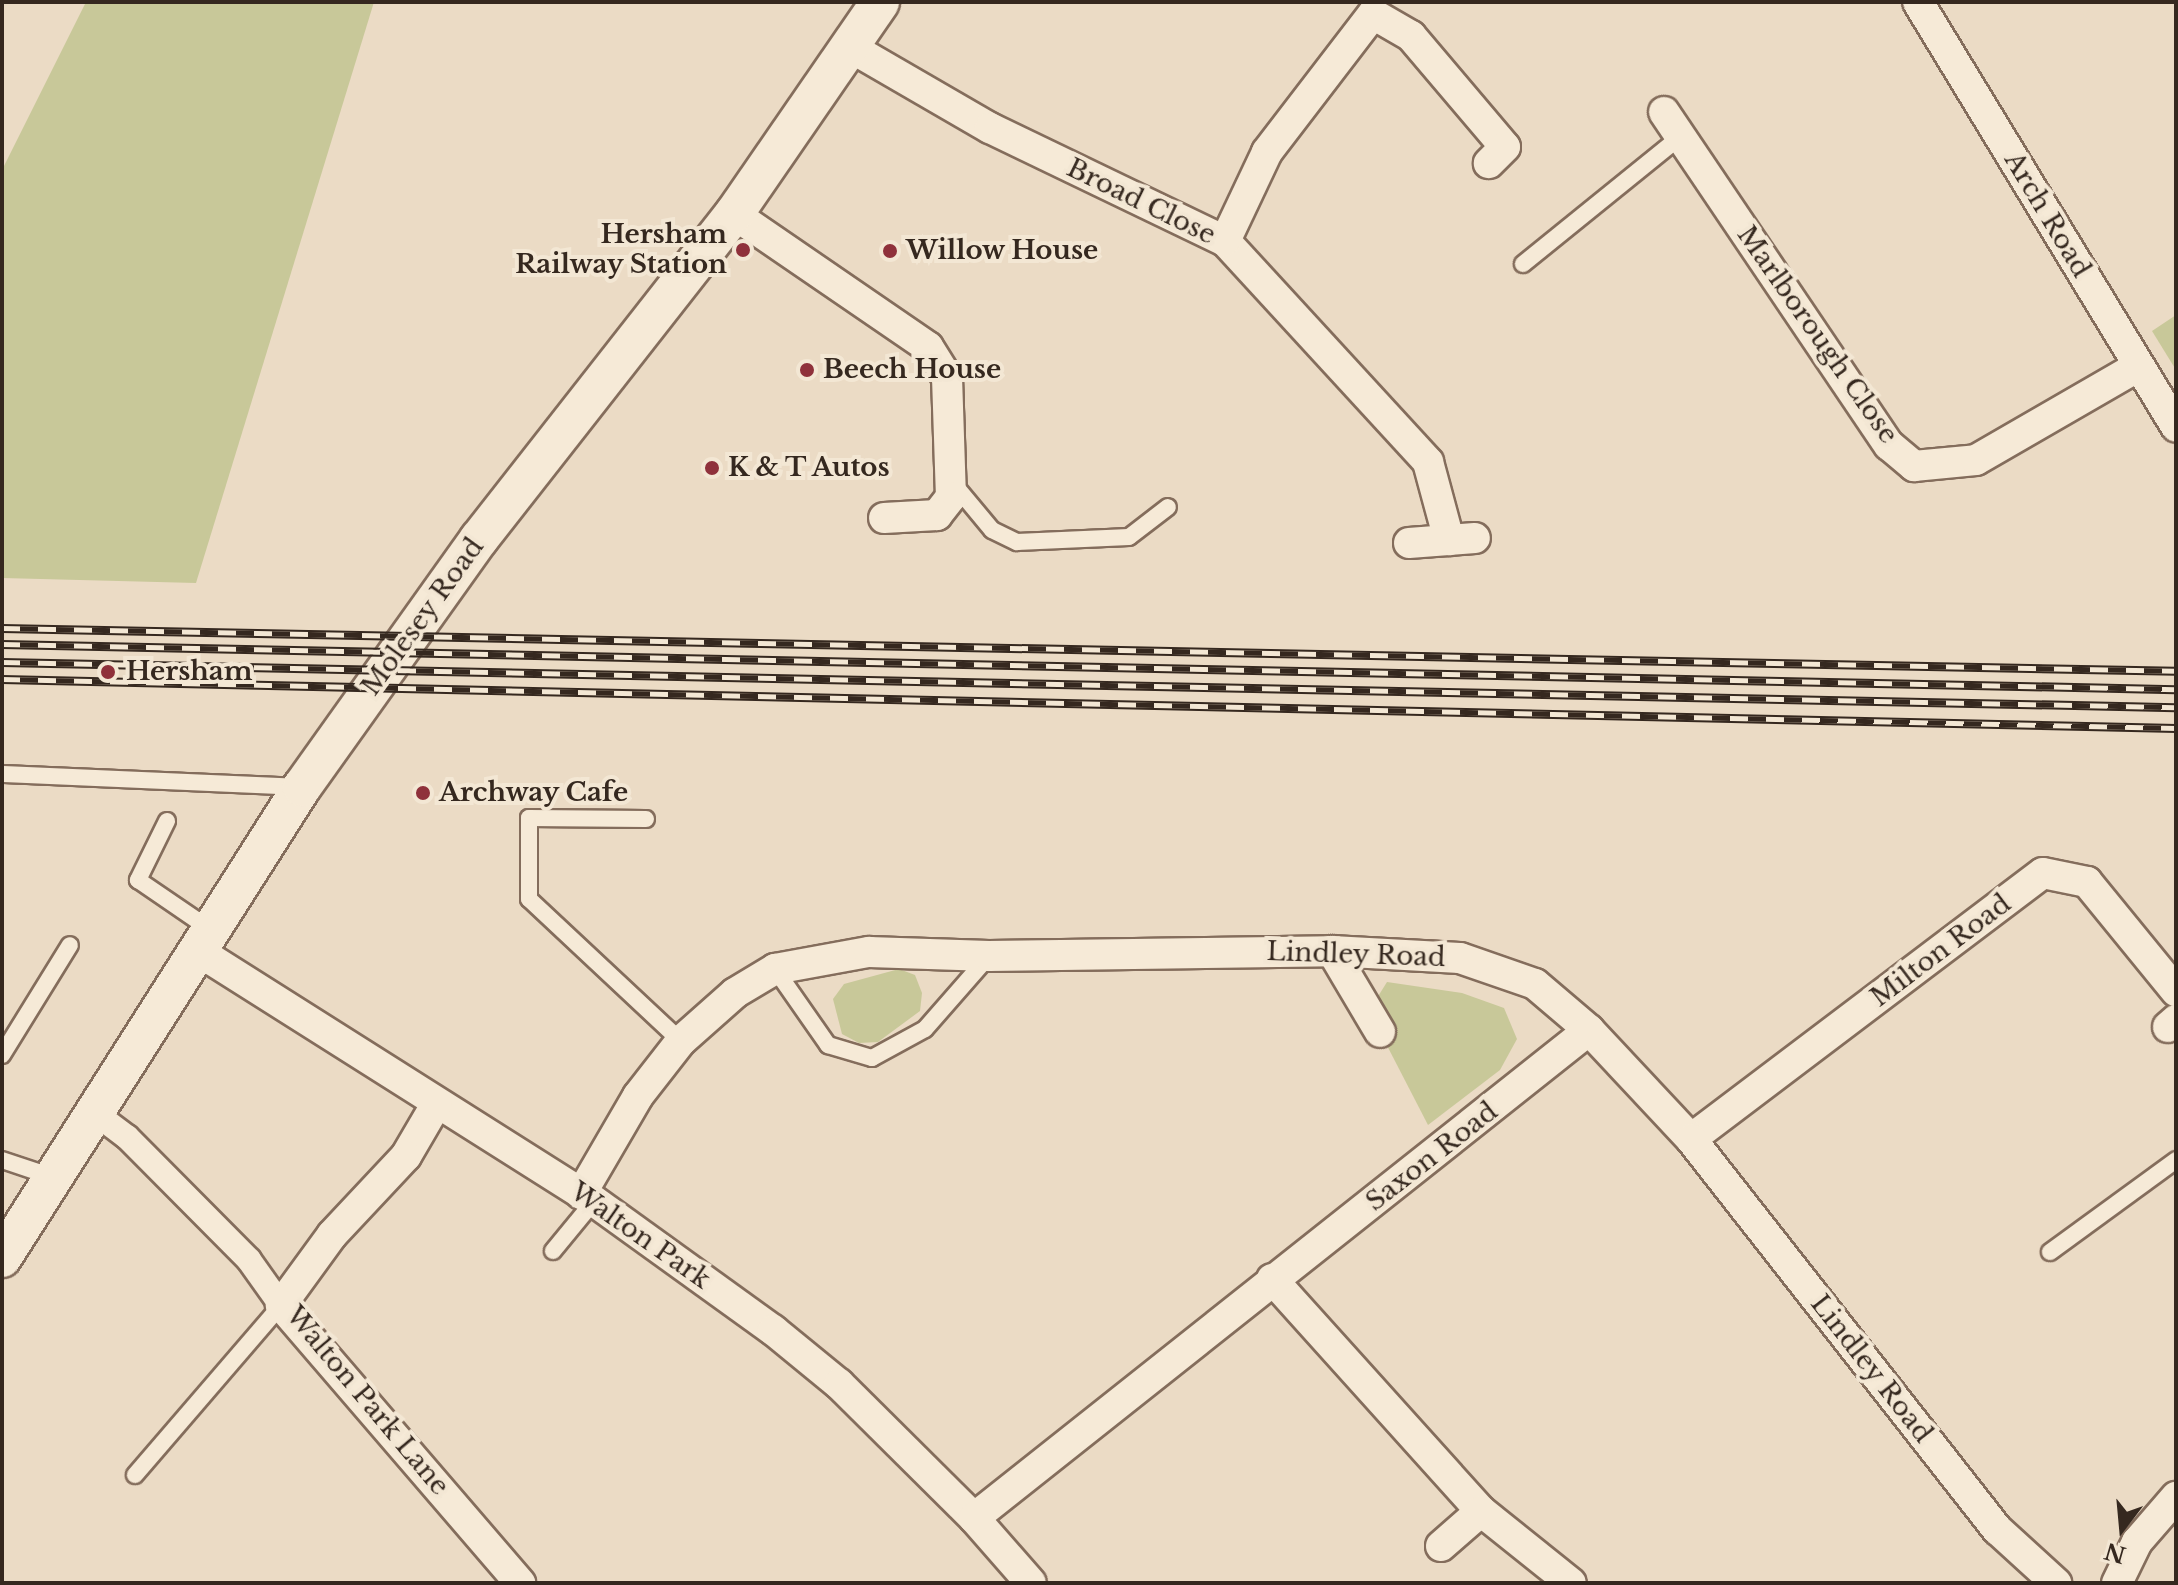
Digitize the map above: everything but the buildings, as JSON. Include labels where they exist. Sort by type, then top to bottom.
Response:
[{"type":"street","name":"Molesey Road","points":[[2,1258],[302,787],[479,539],[734,214],[880,2]]},
{"type":"street","name":"Arch Road","points":[[1918,2],[2176,427]]},
{"type":"street","points":[[1225,241],[1267,152],[1370,8],[1411,36],[1505,147],[1489,163]]},
{"type":"street","name":"Broad Close","points":[[850,47],[990,128],[1225,241],[1428,462],[1462,539],[1409,543]]},
{"type":"street","name":"Marlborough Close","points":[[1672,124],[1889,445],[1914,466],[1976,460],[2139,366]]},
{"type":"street","points":[[734,214],[928,347],[947,377],[951,497],[937,515],[884,518]]},
{"type":"street","name":"Milton Road","points":[[1691,1139],[2043,873],[2087,882],[2176,991]]},
{"type":"street","name":"Walton Park","points":[[205,941],[437,1103],[587,1198],[773,1330],[839,1384],[974,1518],[1031,1583]]},
{"type":"street","points":[[1332,951],[1380,1032]]},
{"type":"street","name":"Lindley Road","points":[[587,1198],[638,1096],[681,1041],[735,993],[775,969],[869,952],[989,956],[1332,951],[1460,958],[1535,984],[1589,1030],[1691,1139],[1998,1530],[2056,1583]]},
{"type":"street","name":"Saxon Road","points":[[974,1518],[1589,1030]]},
{"type":"street","name":"Walton Park Lane","points":[[437,1103],[406,1156],[332,1235],[281,1305],[520,1583]]},
{"type":"street","points":[[95,1113],[127,1137],[249,1260],[281,1305]]},
{"type":"street","points":[[1272,1279],[1481,1511],[1571,1583]]},
{"type":"street","points":[[2117,1583],[2137,1542],[2176,1497]]},
{"type":"street","points":[[1441,1546],[1481,1511]]},
{"type":"lane","points":[[1523,264],[1672,124]]},
{"type":"lane","points":[[950,479],[992,530],[1017,542],[1129,537],[1168,507]]},
{"type":"lane","points":[[2,774],[302,787]]},
{"type":"lane","points":[[646,819],[529,818],[529,899],[681,1041]]},
{"type":"lane","points":[[167,821],[138,880],[205,941]]},
{"type":"lane","points":[[2,1055],[70,945]]},
{"type":"lane","points":[[775,969],[828,1045],[872,1058],[925,1029],[989,956]]},
{"type":"lane","points":[[2,1160],[55,1177]]},
{"type":"lane","points":[[2050,1252],[2176,1160]]},
{"type":"lane","points":[[553,1251],[587,1198]]},
{"type":"lane","points":[[135,1475],[281,1305]]},
{"type":"green space","points":[[86,2],[374,2],[196,583],[2,578],[2,170]]},
{"type":"green space","points":[[2176,315],[2176,370],[2152,331]]},
{"type":"green space","points":[[899,969],[915,975],[922,993],[920,1011],[878,1042],[859,1043],[842,1034],[833,999],[844,984]]},
{"type":"green space","points":[[1387,982],[1462,993],[1504,1008],[1517,1039],[1500,1070],[1428,1125],[1380,1032],[1377,998]]},
{"type":"railway","points":[[2,628],[2176,671]]},
{"type":"railway","points":[[2,644],[2176,689]]},
{"type":"railway","points":[[2,662],[2176,707]]},
{"type":"railway","points":[[2,679],[2176,728]]},
{"type":"place","name":"Hersham Railway Station","points":[[743,250]]},
{"type":"place","name":"Willow House","points":[[890,251]]},
{"type":"place","name":"Beech House","points":[[807,370]]},
{"type":"place","name":"K & T Autos","points":[[712,468]]},
{"type":"place","name":"Hersham","points":[[108,672]]},
{"type":"place","name":"Archway Cafe","points":[[423,793]]}]
